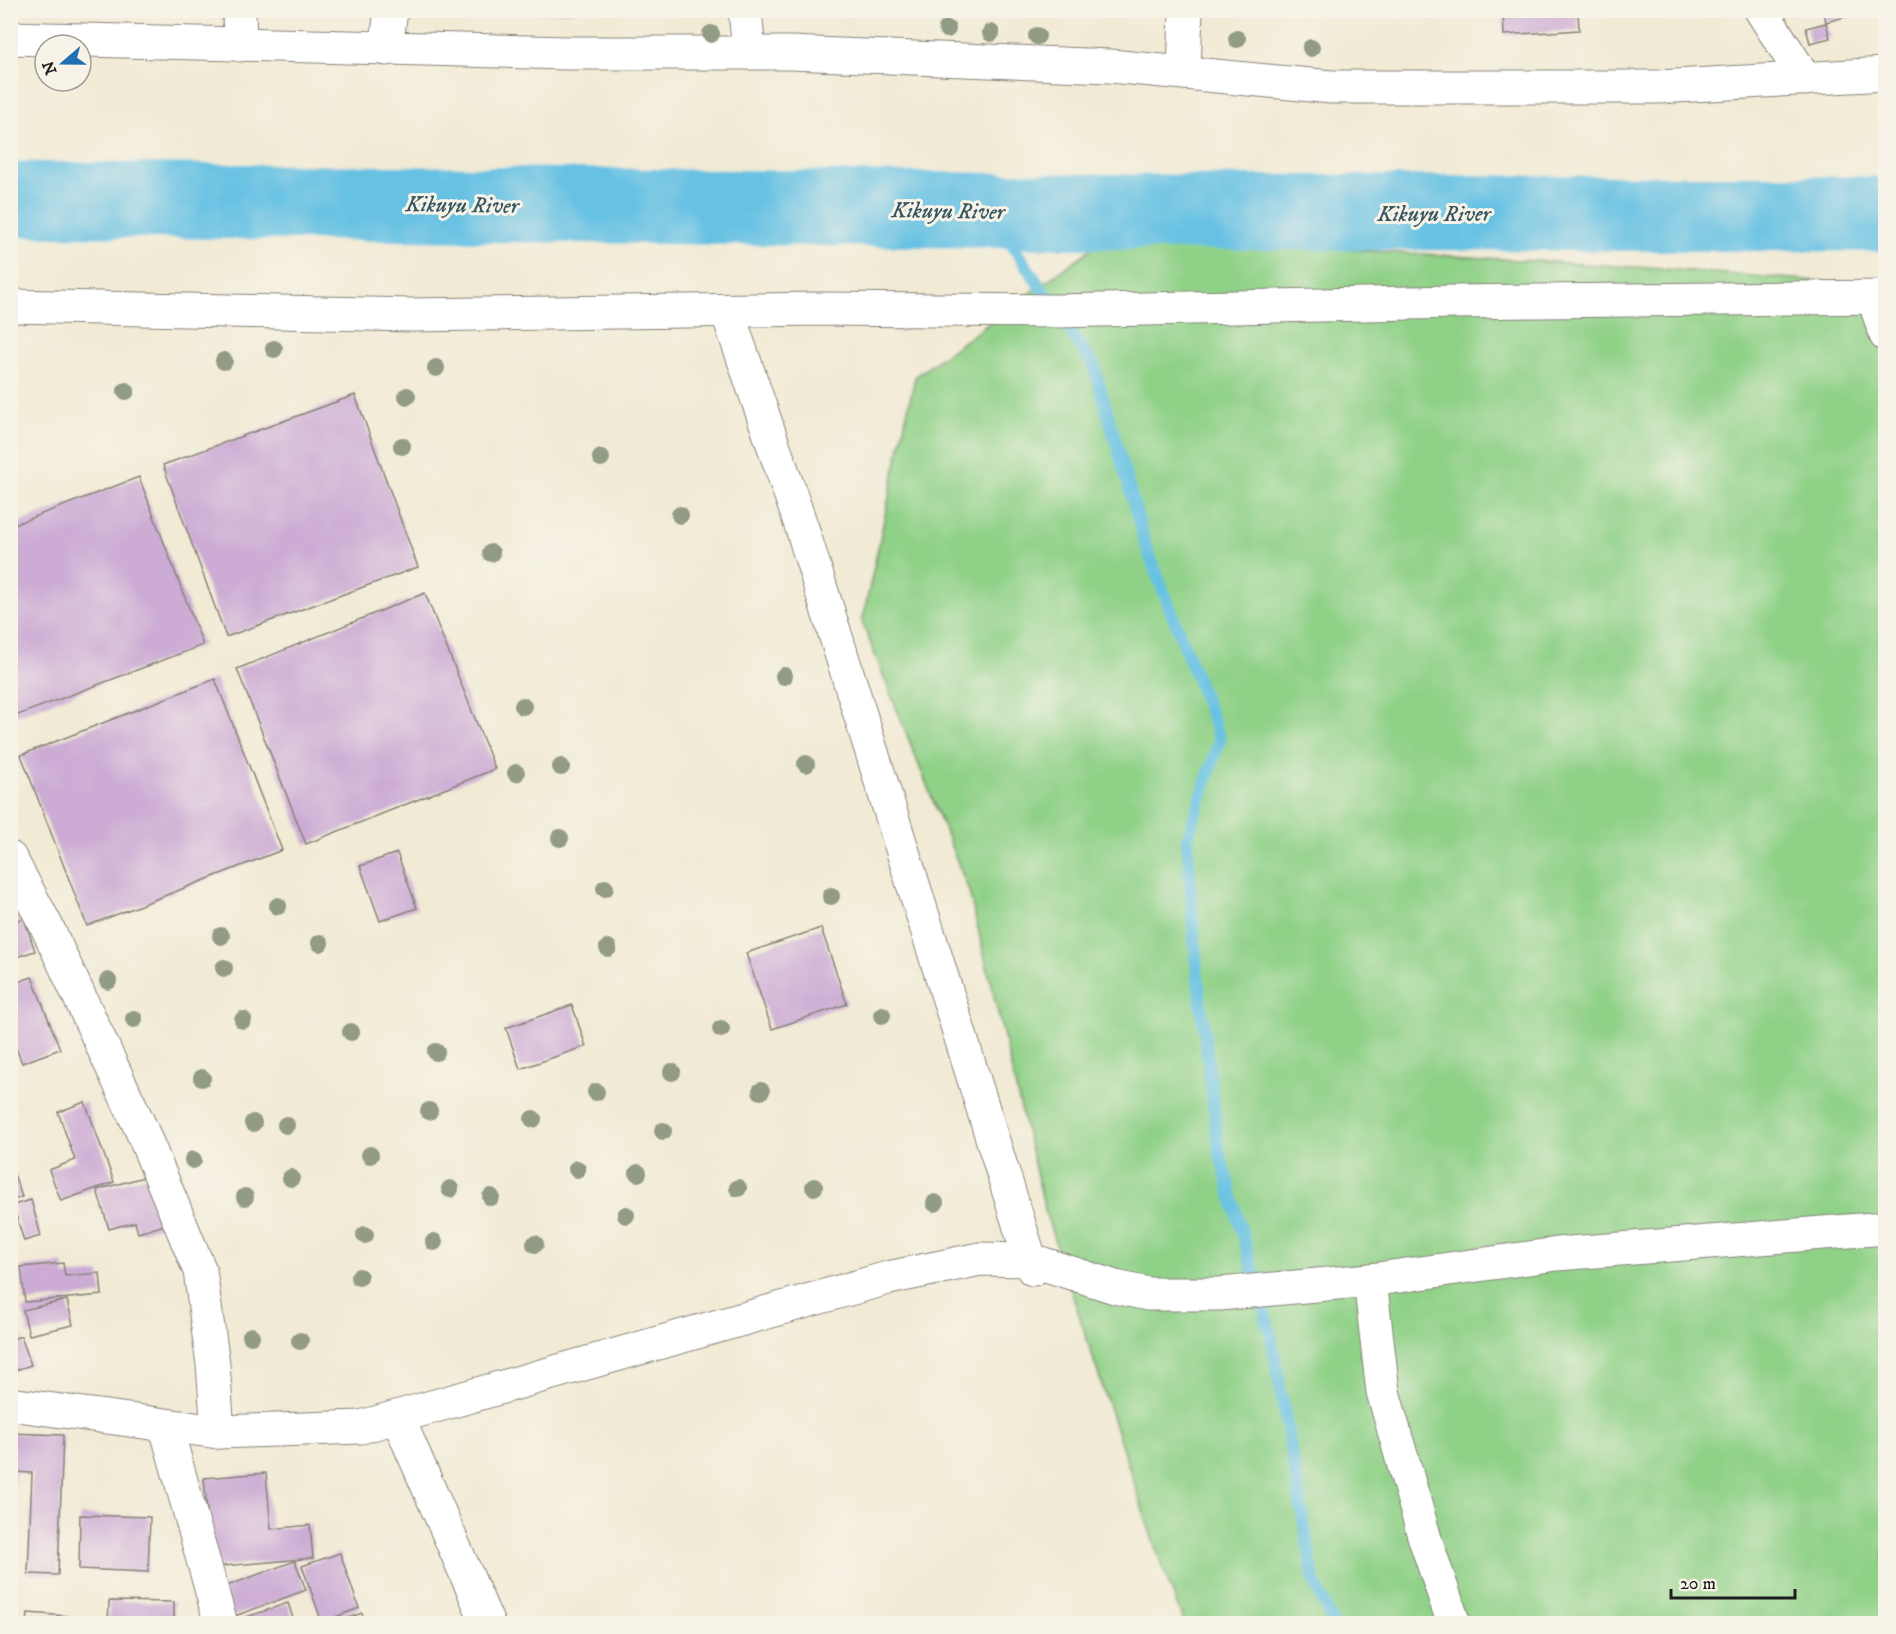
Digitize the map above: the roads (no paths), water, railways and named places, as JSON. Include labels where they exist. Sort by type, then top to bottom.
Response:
[{"type":"street","points":[[239,10],[240,45]]},
{"type":"street","points":[[386,49],[391,10]]},
{"type":"street","points":[[745,10],[749,53]]},
{"type":"street","points":[[1185,73],[1186,10]]},
{"type":"street","points":[[1761,10],[1805,79]]},
{"type":"street","points":[[10,38],[569,53],[749,53],[1110,66],[1332,87],[1658,87],[1886,74]]},
{"type":"street","points":[[10,306],[410,315],[727,311],[1057,311],[1444,302],[1880,298],[1886,335]]},
{"type":"street","points":[[727,311],[802,528],[1032,1264]]},
{"type":"street","points":[[10,858],[47,927],[142,1131],[200,1271],[213,1364],[218,1432]]},
{"type":"street","points":[[10,1404],[166,1427],[218,1432],[361,1427],[888,1278],[980,1259],[1032,1264],[1148,1294],[1220,1294],[1370,1280],[1557,1254],[1886,1228]]},
{"type":"street","points":[[1370,1280],[1383,1392],[1425,1539],[1454,1623]]},
{"type":"street","points":[[398,1418],[488,1623]]},
{"type":"street","points":[[166,1427],[221,1623]]},
{"type":"waterway","name":"Kikuyu River","points":[[10,199],[1133,212],[1886,214]]},
{"type":"waterway","points":[[989,211],[1094,366],[1145,543],[1220,739],[1187,840],[1197,971],[1219,1151],[1271,1335],[1314,1580],[1333,1624]]}]
